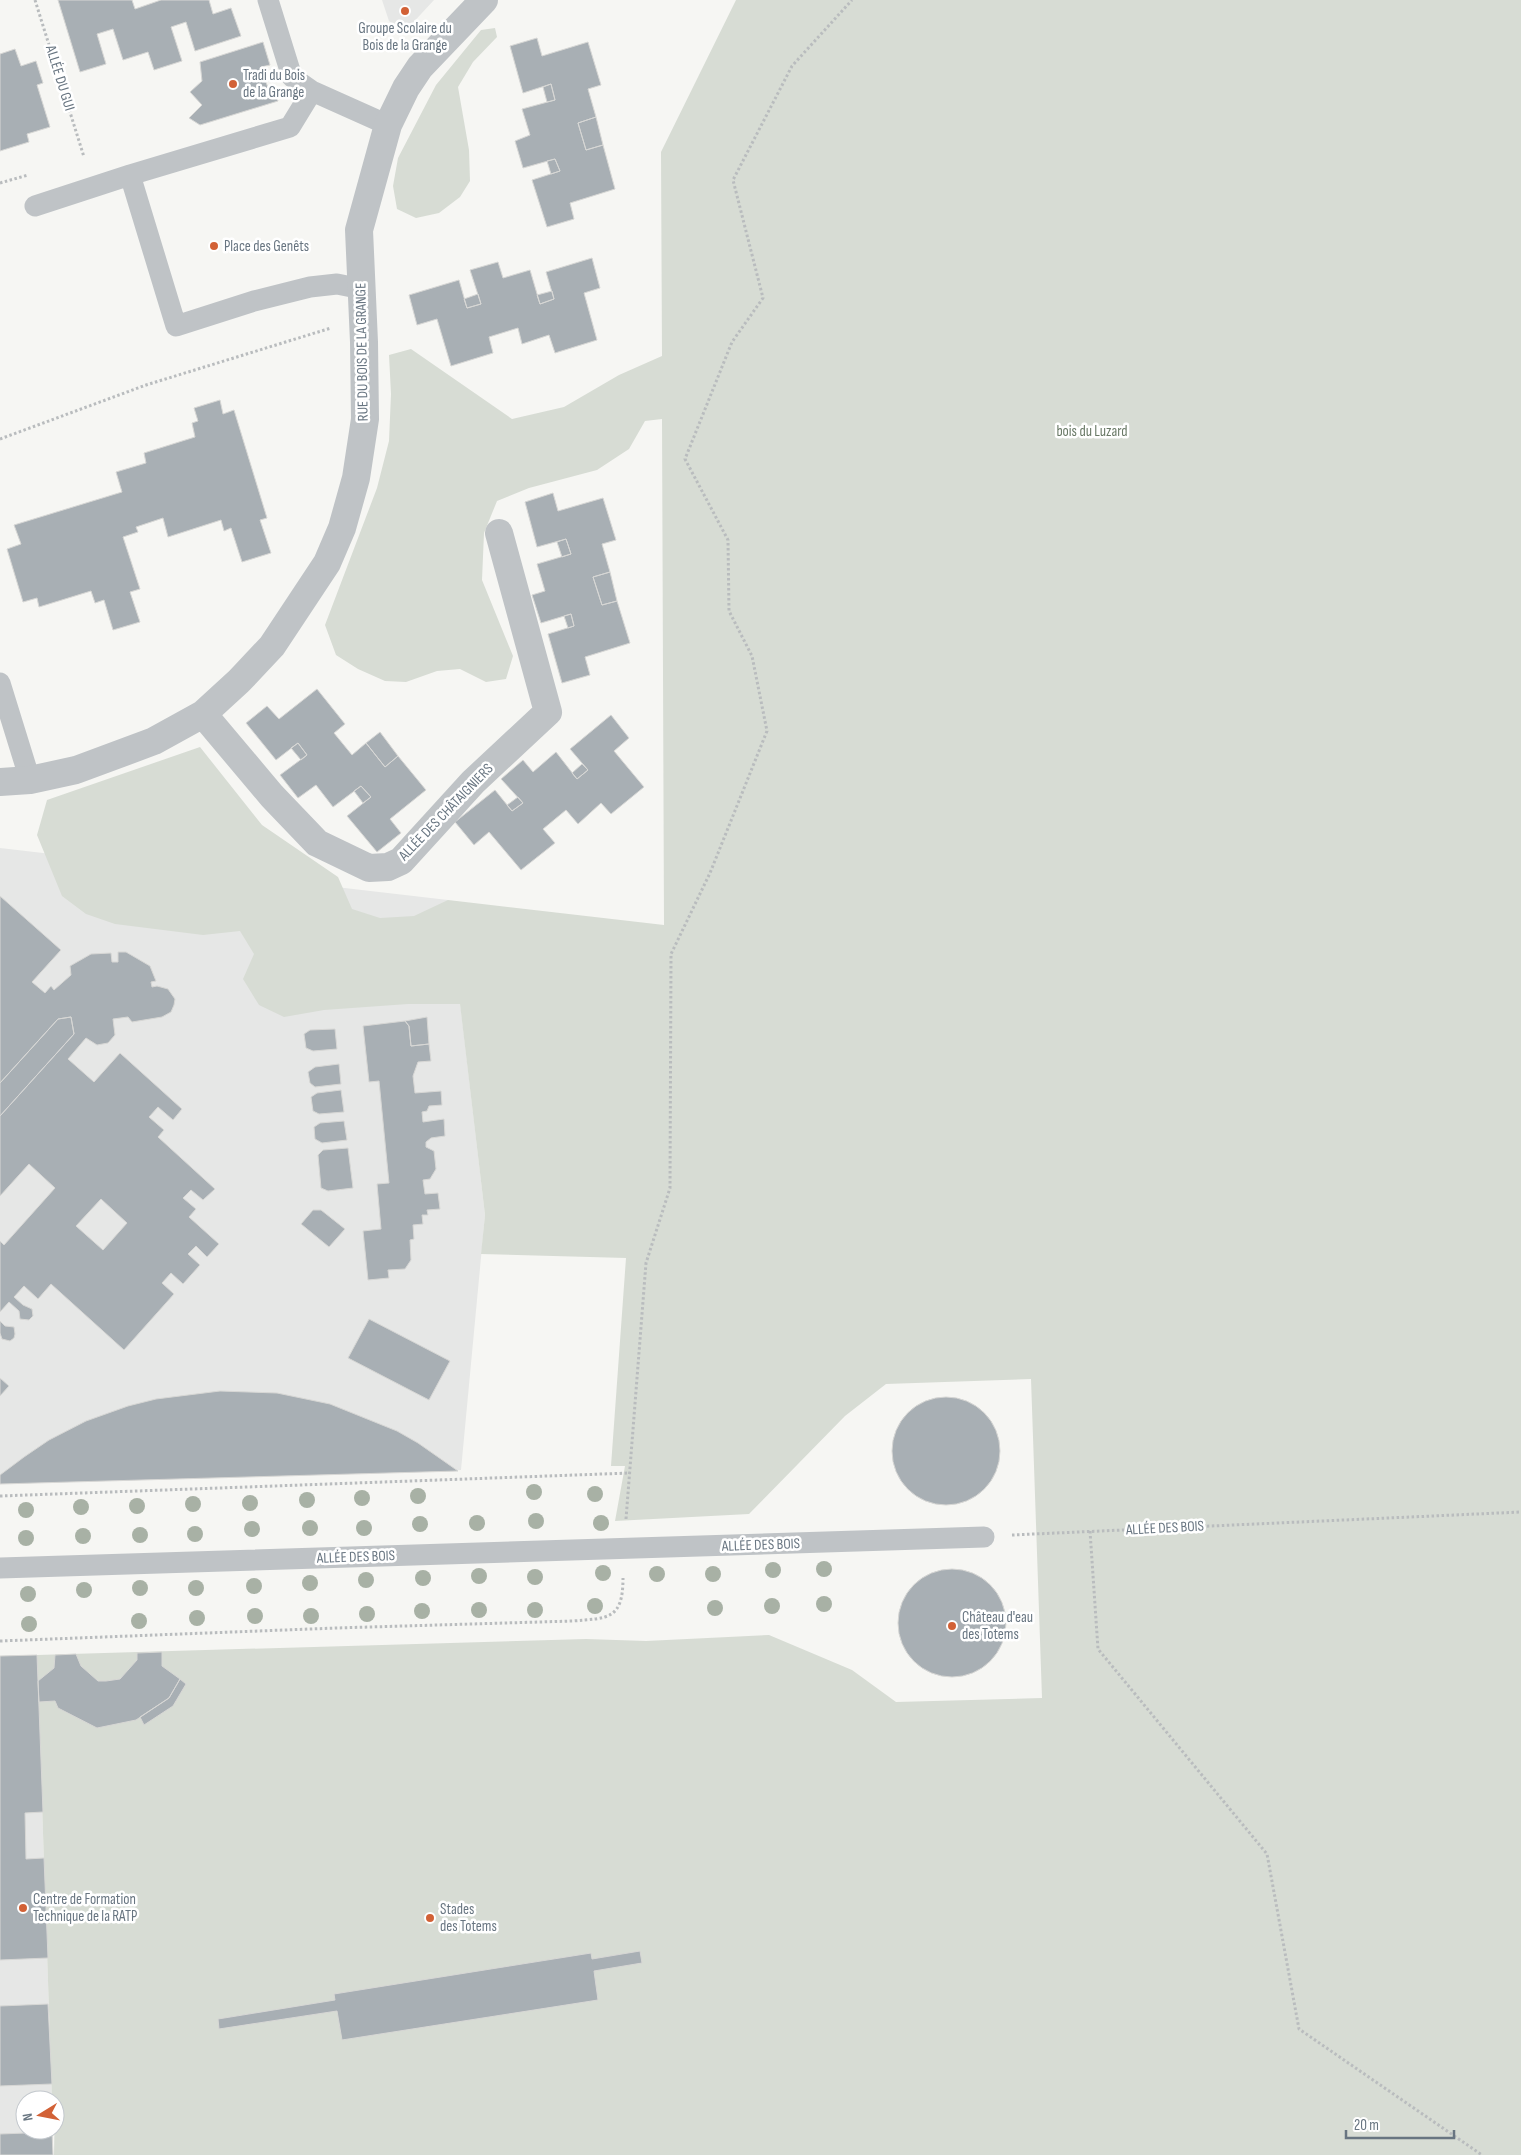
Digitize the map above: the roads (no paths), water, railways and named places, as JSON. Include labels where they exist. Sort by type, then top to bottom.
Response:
[{"type":"street","name":"RUE DU BOIS DE LA GRANGE","points":[[0,782],[30,780],[76,770],[154,740],[203,714],[239,681],[272,646],[328,563],[342,528],[356,478],[365,419],[359,230],[388,125],[406,88],[420,67],[484,0]]},
{"type":"street","name":"ALLÉE DES CHÂTAIGNIERS","points":[[203,714],[272,796],[317,843],[369,868],[388,867],[401,861],[473,782],[548,712],[499,532]]},
{"type":"lane","points":[[268,0],[292,77],[312,91],[388,125]]},
{"type":"lane","points":[[35,206],[290,127],[312,91]]},
{"type":"lane","points":[[130,175],[176,326],[254,301],[310,287],[337,284],[362,289]]},
{"type":"lane","points":[[0,683],[30,780]]},
{"type":"lane","name":"ALLÉE DES BOIS","points":[[0,1568],[624,1550],[984,1537]]},
{"type":"place","name":"Groupe Scolaire du Bois de la Grange","points":[[405,11]]},
{"type":"place","name":"Tradi du Bois de la Grange","points":[[233,84]]},
{"type":"place","name":"Place des Genêts","points":[[214,246]]},
{"type":"place","name":"Château d'eau des Totems","points":[[952,1626]]},
{"type":"place","name":"Centre de Formation Technique de la RATP","points":[[23,1908]]},
{"type":"place","name":"Stades des Totems","points":[[430,1918]]},
{"type":"park label","name":"bois du Luzard","points":[[1092,431]]}]
